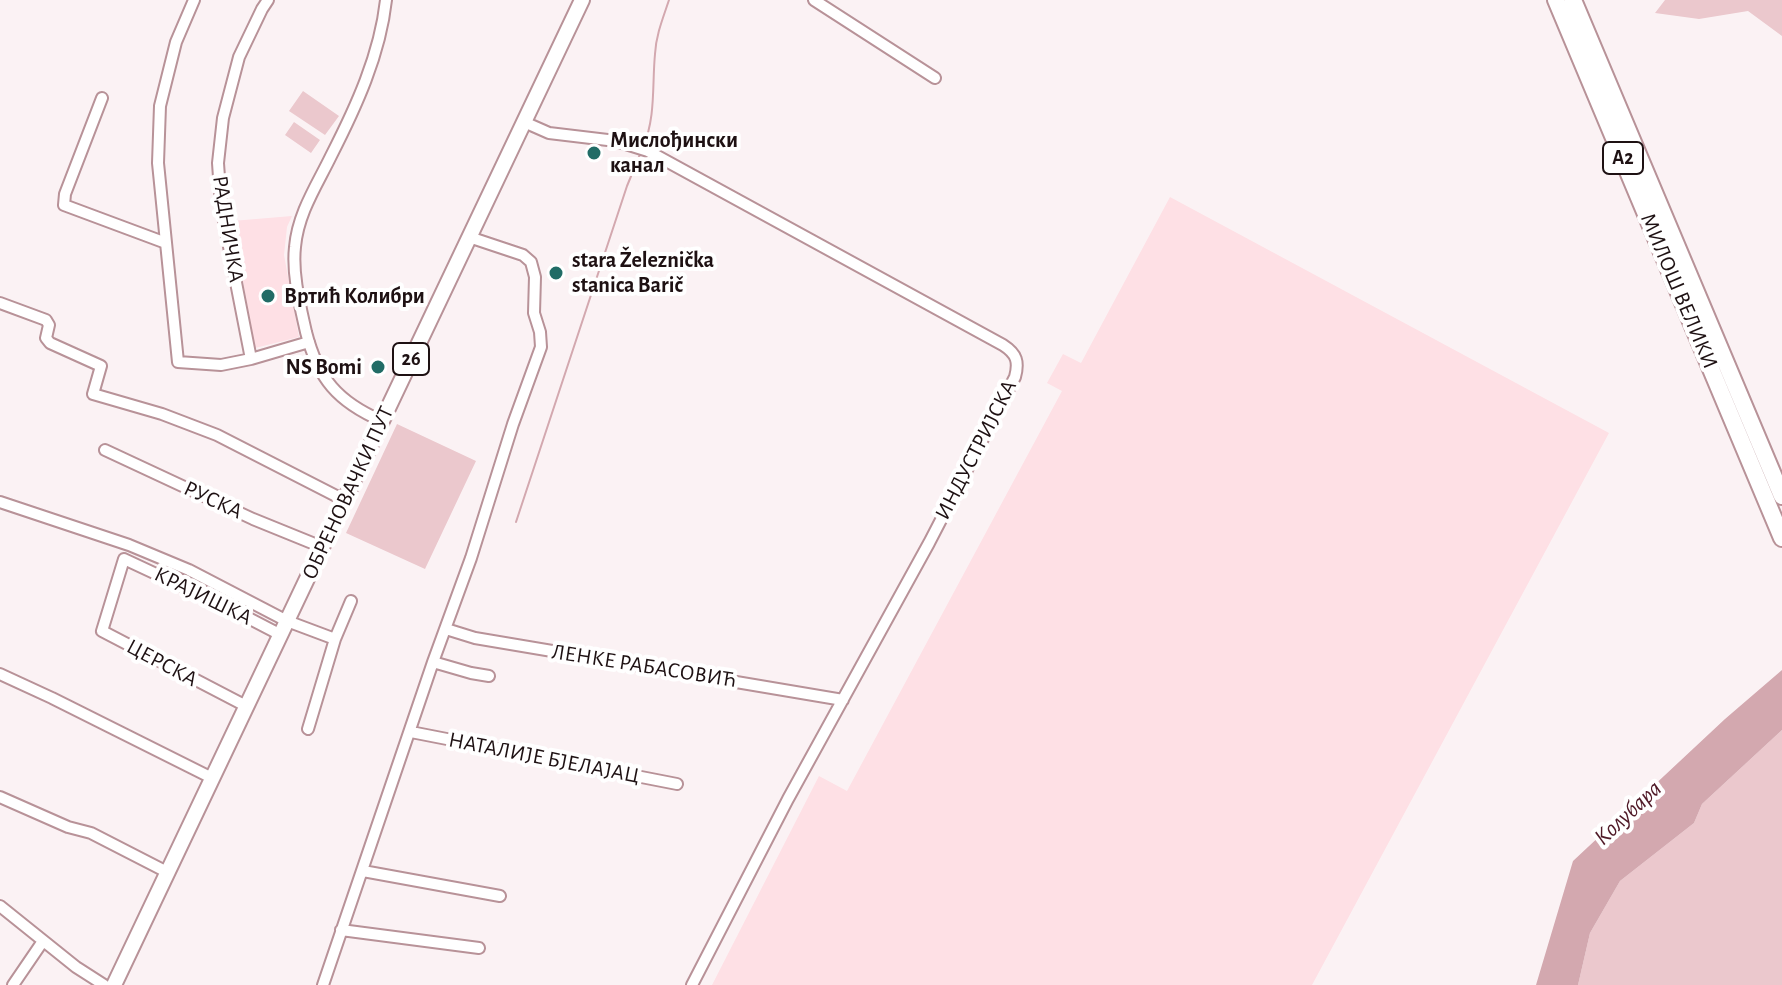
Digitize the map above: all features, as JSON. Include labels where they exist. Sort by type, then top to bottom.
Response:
[{"type":"highway","name":"МИЛОШ ВЕЛИКИ","points":[[1556,0],[1782,496]]},
{"type":"highway","name":"МИЛОШ ВЕЛИКИ","points":[[1573,0],[1782,538]]},
{"type":"main road","name":"ОБРЕНОВАЧКИ ПУТ","points":[[114,985],[582,0]]},
{"type":"street","points":[[194,0],[176,42],[160,106],[158,163],[178,362],[221,365],[309,342]]},
{"type":"street","name":"РАДНИЧКА","points":[[251,359],[221,206],[218,163],[223,118],[239,57],[268,0]]},
{"type":"street","points":[[382,421],[353,407],[330,386],[319,367],[301,309],[295,253],[307,204],[363,85],[380,33],[386,0]]},
{"type":"street","points":[[814,0],[935,78]]},
{"type":"street","points":[[102,98],[65,194],[64,205],[166,243]]},
{"type":"street","name":"ИНДУСТРИЈСКА","points":[[524,122],[557,135],[616,141],[642,149],[1003,345],[1017,358],[1015,377],[936,529],[788,799],[692,985]]},
{"type":"street","points":[[323,985],[541,347],[531,262],[523,255],[469,237]]},
{"type":"street","points":[[0,303],[46,320],[49,325],[46,338],[50,343],[101,366],[93,394],[162,414],[217,435],[344,500]]},
{"type":"street","name":"РУСКА","points":[[105,450],[253,519],[322,547]]},
{"type":"street","points":[[0,502],[104,536],[189,570],[284,628],[335,639]]},
{"type":"street","name":"КРАЈИШКА","points":[[124,559],[231,609],[284,628]]},
{"type":"street","name":"ЦЕРСКА","points":[[124,559],[102,631],[246,706]]},
{"type":"street","points":[[308,729],[335,639],[351,601]]},
{"type":"street","name":"ЛЕНКЕ РАБАСОВИЋ","points":[[446,629],[475,638],[843,700]]},
{"type":"street","points":[[433,662],[489,676]]},
{"type":"street","points":[[0,674],[212,778]]},
{"type":"street","name":"НАТАЛИЈЕ БЈЕЛАЈАЦ","points":[[411,732],[677,784]]},
{"type":"street","points":[[0,797],[68,827],[91,833],[167,872]]},
{"type":"street","points":[[363,871],[500,896]]},
{"type":"street","points":[[1,907],[76,967],[104,985]]},
{"type":"street","points":[[341,930],[479,948]]},
{"type":"street","points":[[13,985],[43,941]]},
{"type":"shaded area","points":[[1665,0],[1782,0],[1782,36],[1748,11],[1699,19],[1655,13]]},
{"type":"shaded area","points":[[303,91],[339,116],[325,135],[289,111]]},
{"type":"shaded area","points":[[294,122],[320,140],[311,153],[285,135]]},
{"type":"shaded area","points":[[1170,197],[1609,433],[1312,985],[712,985],[819,776],[847,791],[1062,391],[1047,383],[1063,354],[1081,363]]},
{"type":"shaded area","name":"Вртић Колибри","points":[[292,216],[287,227],[284,255],[299,337],[255,348],[232,221]]},
{"type":"shaded area","points":[[397,424],[476,461],[425,569],[346,533]]},
{"type":"shaded area","points":[[1782,730],[1782,985],[1578,985],[1590,933],[1620,881],[1694,823],[1702,804]]},
{"type":"water","name":"Колубара","points":[[1782,670],[1782,730],[1702,804],[1694,823],[1620,881],[1590,933],[1578,985],[1536,985],[1573,861]]},
{"type":"waterway","points":[[643,147],[652,113],[657,40],[669,0]]},
{"type":"waterway","points":[[516,522],[641,152]]},
{"type":"place","name":"Мислођински канал","points":[[594,153]]},
{"type":"place","name":"stara Železnička stanica Barič","points":[[556,273]]},
{"type":"place","name":"Вртић Колибри","points":[[268,296]]},
{"type":"place","name":"NS Bomi","points":[[378,367]]}]
